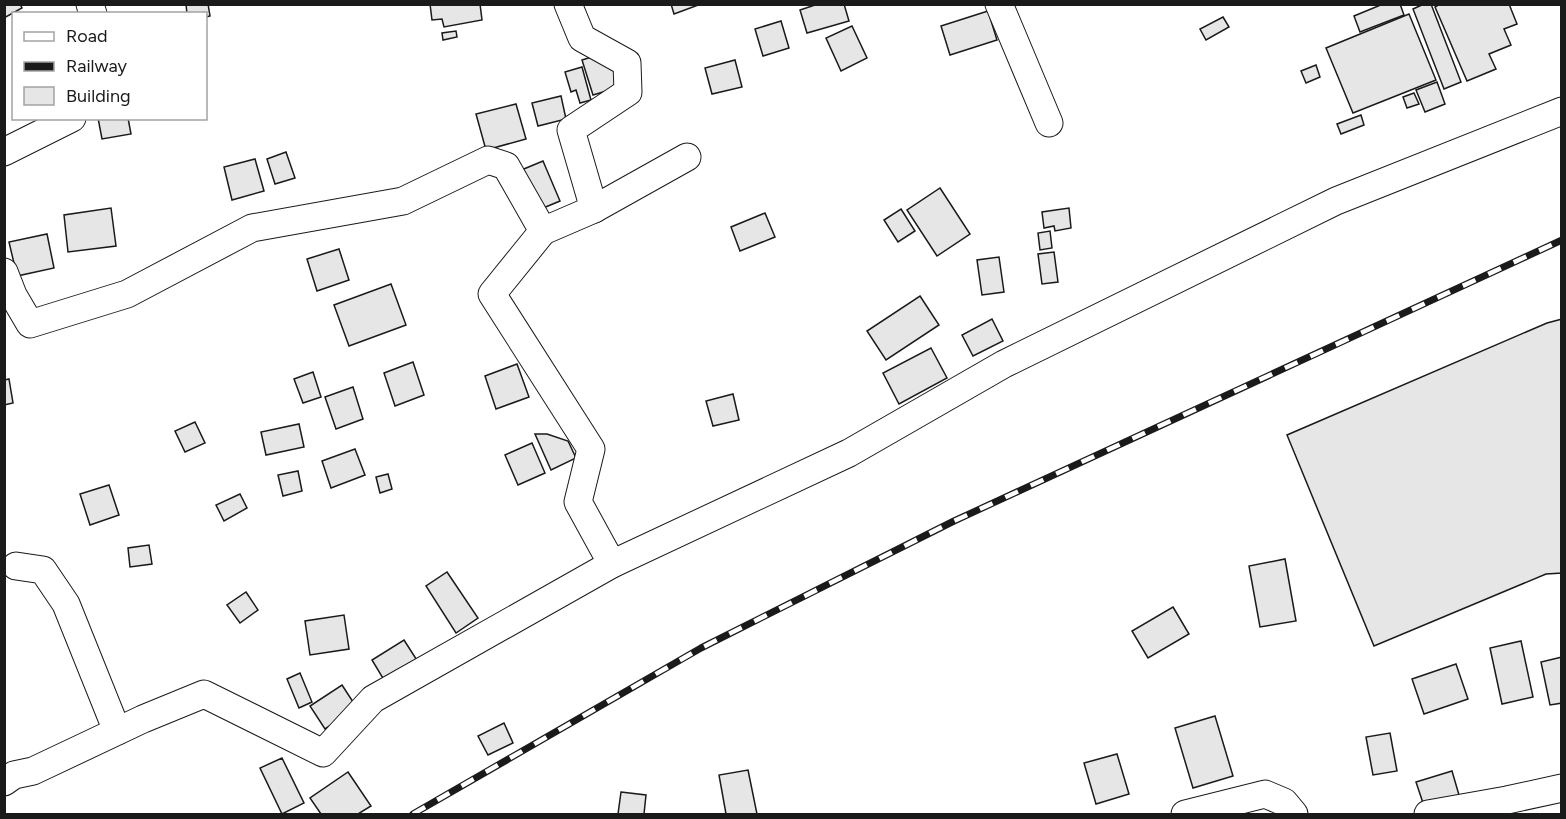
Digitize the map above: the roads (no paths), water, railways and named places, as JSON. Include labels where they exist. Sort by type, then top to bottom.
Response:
[{"type":"street","points":[[568,4],[582,38],[627,63],[628,92],[571,130],[594,209]]},
{"type":"street","points":[[999,4],[1049,123]]},
{"type":"street","points":[[4,782],[14,775],[33,771],[117,731],[204,694],[323,753],[373,699],[612,564],[849,453],[1004,364],[1336,201],[1562,111]]},
{"type":"street","points":[[4,152],[68,120]]},
{"type":"street","points":[[612,564],[578,502],[591,448],[492,294],[543,231],[594,209],[687,157]]},
{"type":"street","points":[[4,272],[13,295],[30,324],[127,294],[252,228],[403,201],[488,160],[506,166],[543,231]]},
{"type":"street","points":[[16,566],[43,570],[66,604],[117,731]]},
{"type":"street","points":[[1428,814],[1562,788]]},
{"type":"street","points":[[1185,814],[1265,794],[1284,802],[1294,814]]},
{"type":"railway","points":[[413,814],[701,648],[954,521],[1562,240]]}]
